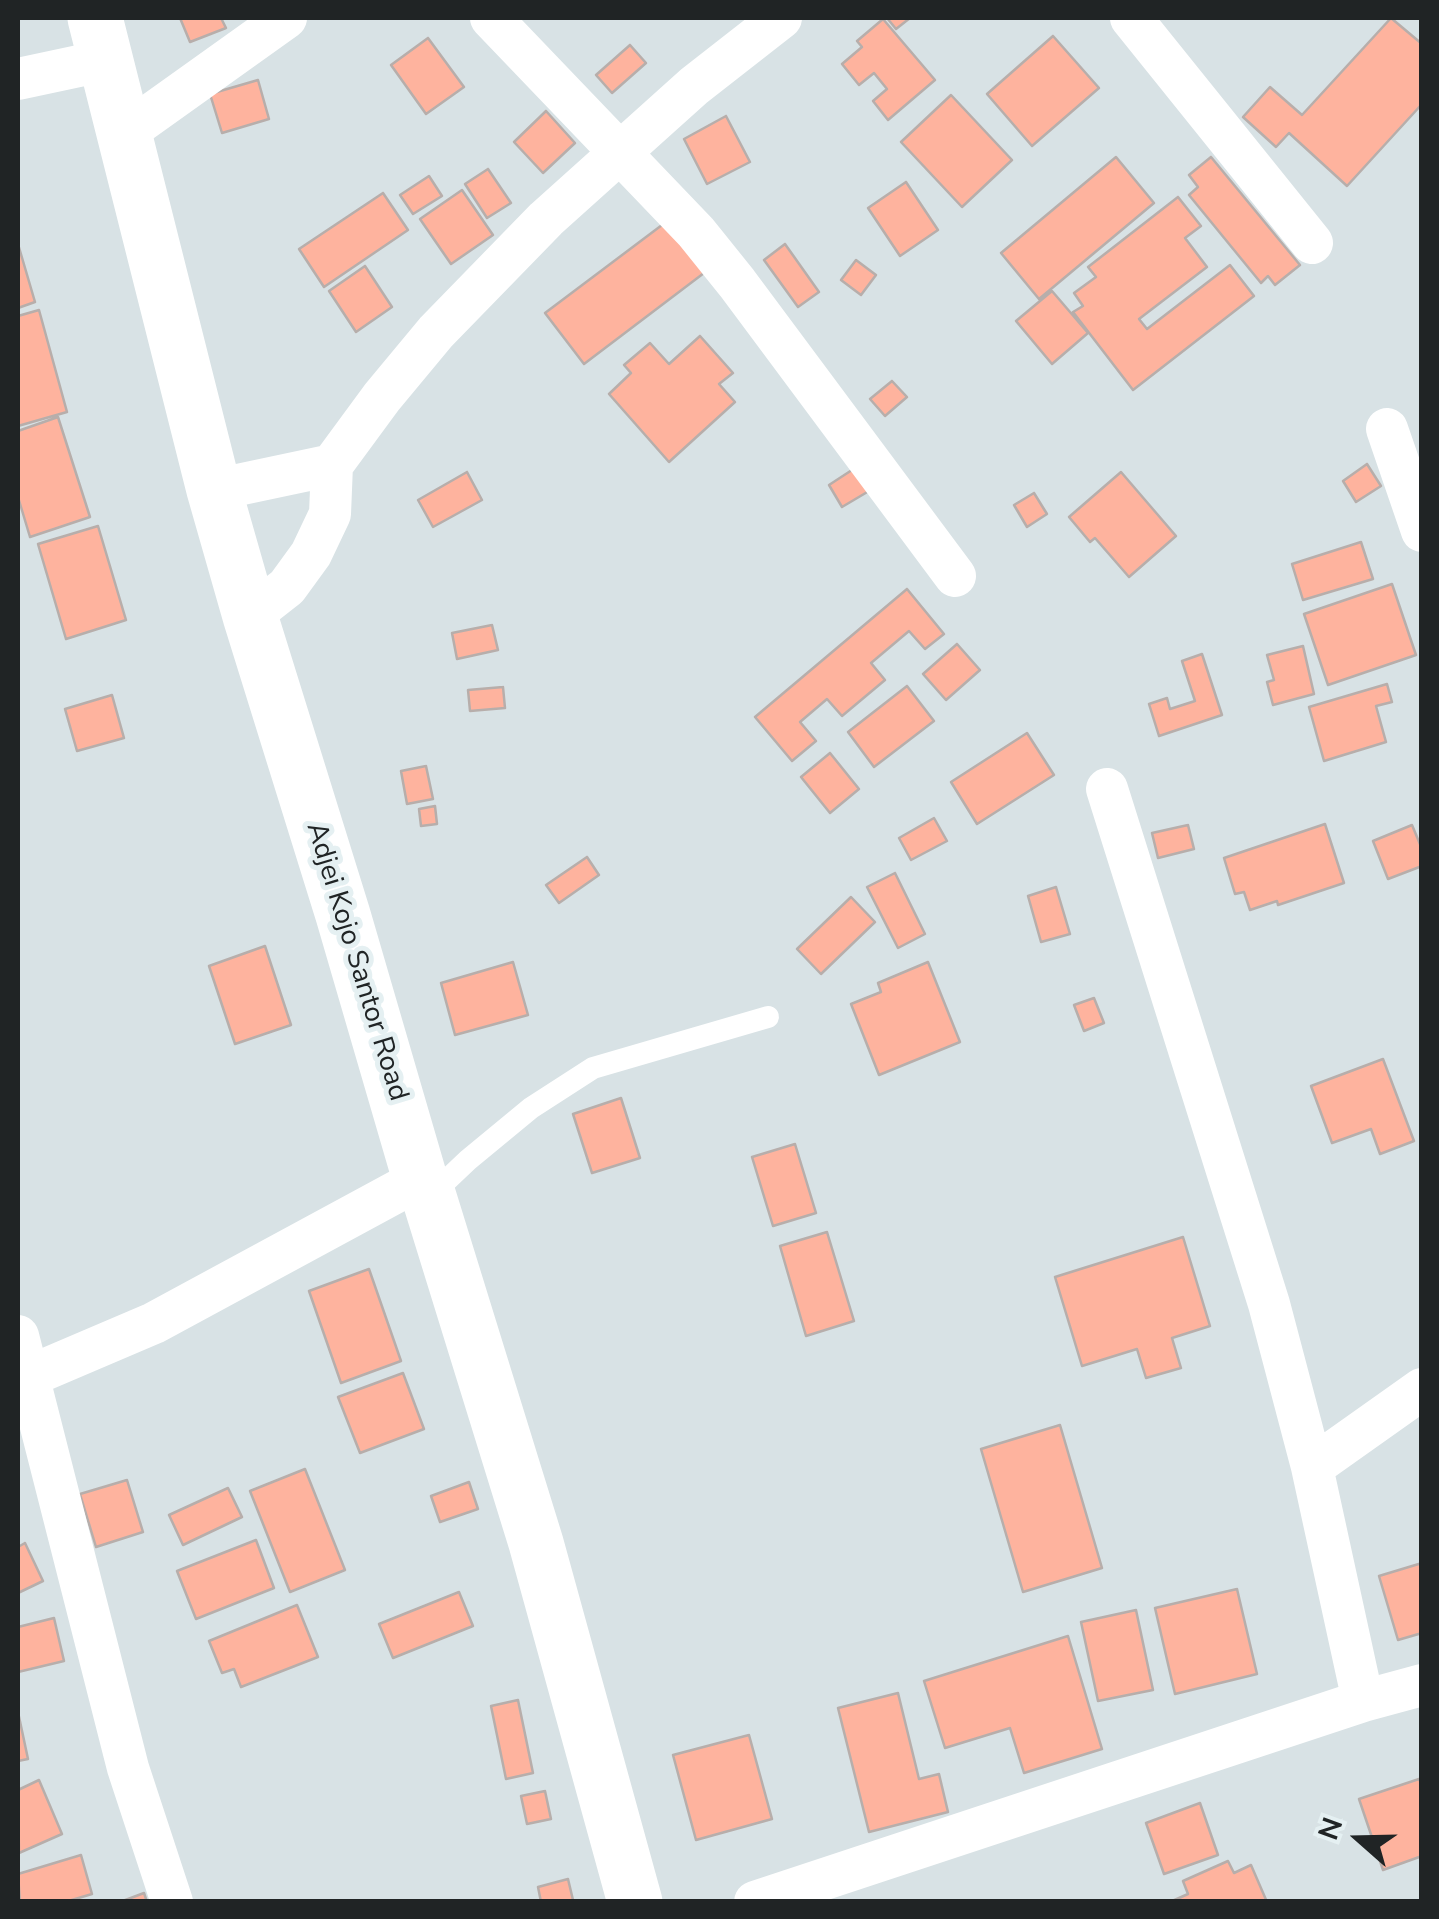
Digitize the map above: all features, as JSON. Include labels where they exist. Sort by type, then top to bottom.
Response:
[{"type":"street","points":[[491,18],[696,232],[954,576]]},
{"type":"street","points":[[250,616],[287,586],[311,554],[330,514],[332,466],[436,332],[532,233],[694,86],[781,18]]},
{"type":"street","points":[[1132,18],[1312,243]]},
{"type":"street","points":[[125,133],[281,19]]},
{"type":"street","points":[[18,79],[101,39]]},
{"type":"street","name":"Adjei Kojo Santor Road","points":[[101,39],[214,490],[250,616],[536,1543],[635,1902]]},
{"type":"street","points":[[1387,429],[1422,531]]},
{"type":"street","points":[[214,490],[332,466]]},
{"type":"street","points":[[1107,789],[1270,1304],[1312,1467],[1363,1701]]},
{"type":"street","points":[[172,1902],[128,1768],[21,1364],[154,1323],[424,1188]]},
{"type":"street","points":[[1312,1467],[1422,1389]]},
{"type":"street","points":[[755,1902],[1363,1701],[1422,1685]]},
{"type":"lane","points":[[424,1188],[468,1160],[531,1108],[593,1068],[768,1017]]},
{"type":"building","points":[[180,18],[221,18],[226,28],[190,42]]},
{"type":"building","points":[[887,18],[910,18],[896,29]]},
{"type":"building","points":[[1391,18],[1422,44],[1422,104],[1347,186],[1289,133],[1276,147],[1243,117],[1270,87],[1302,115]]},
{"type":"building","points":[[883,19],[935,80],[888,120],[873,101],[887,89],[874,73],[859,85],[842,64],[862,47],[857,41]]},
{"type":"building","points":[[1053,36],[1099,88],[1032,146],[987,94]]},
{"type":"building","points":[[428,38],[464,87],[426,114],[391,65]]},
{"type":"building","points":[[630,45],[646,63],[612,93],[596,75]]},
{"type":"building","points":[[258,80],[269,119],[222,133],[210,94]]},
{"type":"building","points":[[951,95],[1012,160],[962,207],[901,142]]},
{"type":"building","points":[[546,111],[575,143],[543,173],[514,142]]},
{"type":"building","points":[[726,116],[750,162],[707,184],[684,139]]},
{"type":"building","points":[[1116,157],[1154,203],[1039,299],[1001,253]]},
{"type":"building","points":[[1211,157],[1300,265],[1275,285],[1268,276],[1261,283],[1189,195],[1198,187],[1189,175]]},
{"type":"building","points":[[488,169],[511,203],[487,218],[465,184]]},
{"type":"building","points":[[429,176],[442,196],[413,214],[400,195]]},
{"type":"building","points":[[906,182],[938,230],[900,256],[868,208]]},
{"type":"building","points":[[462,190],[493,235],[451,264],[420,219]]},
{"type":"building","points":[[383,193],[408,230],[324,287],[299,249]]},
{"type":"building","points":[[1178,197],[1201,226],[1185,238],[1207,267],[1139,319],[1147,329],[1230,265],[1254,296],[1133,390],[1073,312],[1083,306],[1074,293],[1096,277],[1088,267]]},
{"type":"building","points":[[666,222],[704,273],[584,364],[545,313]]},
{"type":"building","points":[[18,244],[35,302],[18,308]]},
{"type":"building","points":[[785,244],[819,292],[798,307],[764,260]]},
{"type":"building","points":[[856,260],[876,275],[861,295],[841,280]]},
{"type":"building","points":[[365,266],[392,307],[356,332],[329,291]]},
{"type":"building","points":[[1052,291],[1088,333],[1052,364],[1016,321]]},
{"type":"building","points":[[39,310],[67,412],[18,426],[18,316]]},
{"type":"building","points":[[700,336],[733,373],[719,384],[735,402],[669,462],[609,394],[631,373],[624,365],[650,343],[669,364]]},
{"type":"building","points":[[892,381],[907,397],[885,416],[870,399]]},
{"type":"building","points":[[58,417],[90,517],[30,537],[18,497],[18,431]]},
{"type":"building","points":[[1367,464],[1381,486],[1356,502],[1343,481]]},
{"type":"building","points":[[855,468],[869,491],[842,507],[829,485]]},
{"type":"building","points":[[467,472],[482,500],[433,527],[418,500]]},
{"type":"building","points":[[1121,472],[1176,536],[1129,577],[1095,538],[1090,542],[1069,517]]},
{"type":"building","points":[[1034,493],[1047,514],[1027,527],[1014,505]]},
{"type":"building","points":[[98,526],[126,620],[66,639],[38,544]]},
{"type":"building","points":[[1361,542],[1373,579],[1303,600],[1292,564]]},
{"type":"building","points":[[1392,584],[1416,655],[1328,685],[1304,614]]},
{"type":"building","points":[[907,589],[944,634],[925,649],[909,631],[871,663],[885,680],[842,716],[827,699],[800,722],[816,741],[792,761],[755,717]]},
{"type":"building","points":[[492,625],[498,650],[457,659],[452,633]]},
{"type":"building","points":[[957,644],[980,670],[946,700],[923,674]]},
{"type":"building","points":[[1303,646],[1314,694],[1273,705],[1267,682],[1274,680],[1267,655]]},
{"type":"building","points":[[1202,654],[1222,715],[1159,736],[1149,704],[1167,698],[1170,709],[1195,701],[1182,661]]},
{"type":"building","points":[[1387,684],[1392,702],[1376,706],[1386,742],[1324,761],[1309,707]]},
{"type":"building","points":[[907,686],[934,721],[874,767],[848,732]]},
{"type":"building","points":[[503,687],[505,708],[470,711],[468,690]]},
{"type":"building","points":[[112,695],[124,738],[77,751],[65,709]]},
{"type":"building","points":[[1027,733],[1054,775],[977,824],[951,782]]},
{"type":"building","points":[[830,753],[859,789],[830,813],[801,777]]},
{"type":"building","points":[[426,766],[433,799],[407,804],[401,771]]},
{"type":"building","points":[[435,806],[437,824],[421,826],[419,809]]},
{"type":"building","points":[[934,818],[947,841],[911,860],[899,838]]},
{"type":"building","points":[[1325,824],[1344,883],[1250,910],[1244,892],[1235,894],[1224,858]]},
{"type":"building","points":[[1188,825],[1194,849],[1158,858],[1152,833]]},
{"type":"building","points":[[1412,825],[1422,849],[1422,866],[1388,879],[1373,841]]},
{"type":"building","points":[[587,857],[599,875],[559,903],[546,885]]},
{"type":"building","points":[[895,873],[925,934],[898,948],[867,887]]},
{"type":"building","points":[[1056,887],[1070,934],[1041,942],[1028,896]]},
{"type":"building","points":[[851,897],[875,922],[821,974],[797,949]]},
{"type":"building","points":[[265,946],[291,1025],[235,1044],[209,966]]},
{"type":"building","points":[[513,962],[528,1015],[455,1035],[441,983]]},
{"type":"building","points":[[928,962],[960,1042],[879,1075],[851,1004],[881,992],[878,983]]},
{"type":"building","points":[[1094,998],[1104,1023],[1084,1031],[1074,1005]]},
{"type":"building","points":[[1383,1059],[1414,1141],[1380,1154],[1371,1129],[1332,1143],[1311,1086]]},
{"type":"building","points":[[621,1098],[640,1158],[592,1173],[573,1114]]},
{"type":"building","points":[[795,1144],[816,1213],[773,1226],[752,1157]]},
{"type":"building","points":[[827,1232],[854,1321],[806,1336],[780,1246]]},
{"type":"building","points":[[1183,1237],[1210,1326],[1172,1338],[1181,1368],[1146,1378],[1137,1349],[1082,1366],[1055,1277]]},
{"type":"building","points":[[369,1269],[401,1361],[341,1383],[309,1291]]},
{"type":"building","points":[[403,1373],[424,1429],[360,1453],[338,1397]]},
{"type":"building","points":[[1060,1425],[1102,1568],[1023,1592],[981,1449]]},
{"type":"building","points":[[305,1469],[345,1570],[290,1592],[250,1491]]},
{"type":"building","points":[[127,1480],[143,1532],[96,1547],[80,1494]]},
{"type":"building","points":[[469,1482],[478,1509],[440,1522],[431,1496]]},
{"type":"building","points":[[228,1488],[242,1517],[183,1545],[169,1515]]},
{"type":"building","points":[[256,1540],[274,1588],[196,1619],[177,1571]]},
{"type":"building","points":[[25,1543],[43,1581],[18,1593],[18,1547]]},
{"type":"building","points":[[1422,1563],[1422,1633],[1398,1640],[1379,1576]]},
{"type":"building","points":[[1237,1589],[1257,1674],[1175,1694],[1155,1608]]},
{"type":"building","points":[[459,1592],[473,1626],[393,1658],[379,1624]]},
{"type":"building","points":[[297,1605],[318,1657],[241,1687],[234,1669],[222,1673],[209,1641]]},
{"type":"building","points":[[1136,1610],[1153,1690],[1098,1701],[1081,1622]]},
{"type":"building","points":[[54,1618],[64,1661],[18,1672],[18,1627]]},
{"type":"building","points":[[1068,1636],[1102,1749],[1024,1773],[1010,1728],[945,1748],[924,1681]]},
{"type":"building","points":[[898,1693],[919,1779],[939,1774],[948,1812],[869,1832],[838,1708]]},
{"type":"building","points":[[518,1700],[533,1773],[506,1779],[491,1706]]},
{"type":"building","points":[[18,1712],[28,1759],[18,1761]]},
{"type":"building","points":[[749,1735],[772,1819],[696,1840],[673,1755]]},
{"type":"building","points":[[1419,1779],[1422,1856],[1383,1870],[1359,1799]]},
{"type":"building","points":[[39,1780],[62,1834],[19,1853],[18,1790]]},
{"type":"building","points":[[545,1791],[551,1819],[527,1824],[521,1796]]},
{"type":"building","points":[[1200,1803],[1218,1855],[1164,1874],[1146,1823]]},
{"type":"building","points":[[81,1855],[92,1894],[65,1902],[20,1902],[18,1874]]},
{"type":"building","points":[[1228,1861],[1234,1873],[1251,1865],[1267,1902],[1170,1902],[1188,1894],[1183,1881]]},
{"type":"building","points":[[568,1879],[573,1900],[541,1902],[538,1887]]},
{"type":"building","points":[[144,1893],[147,1902],[120,1902]]}]
